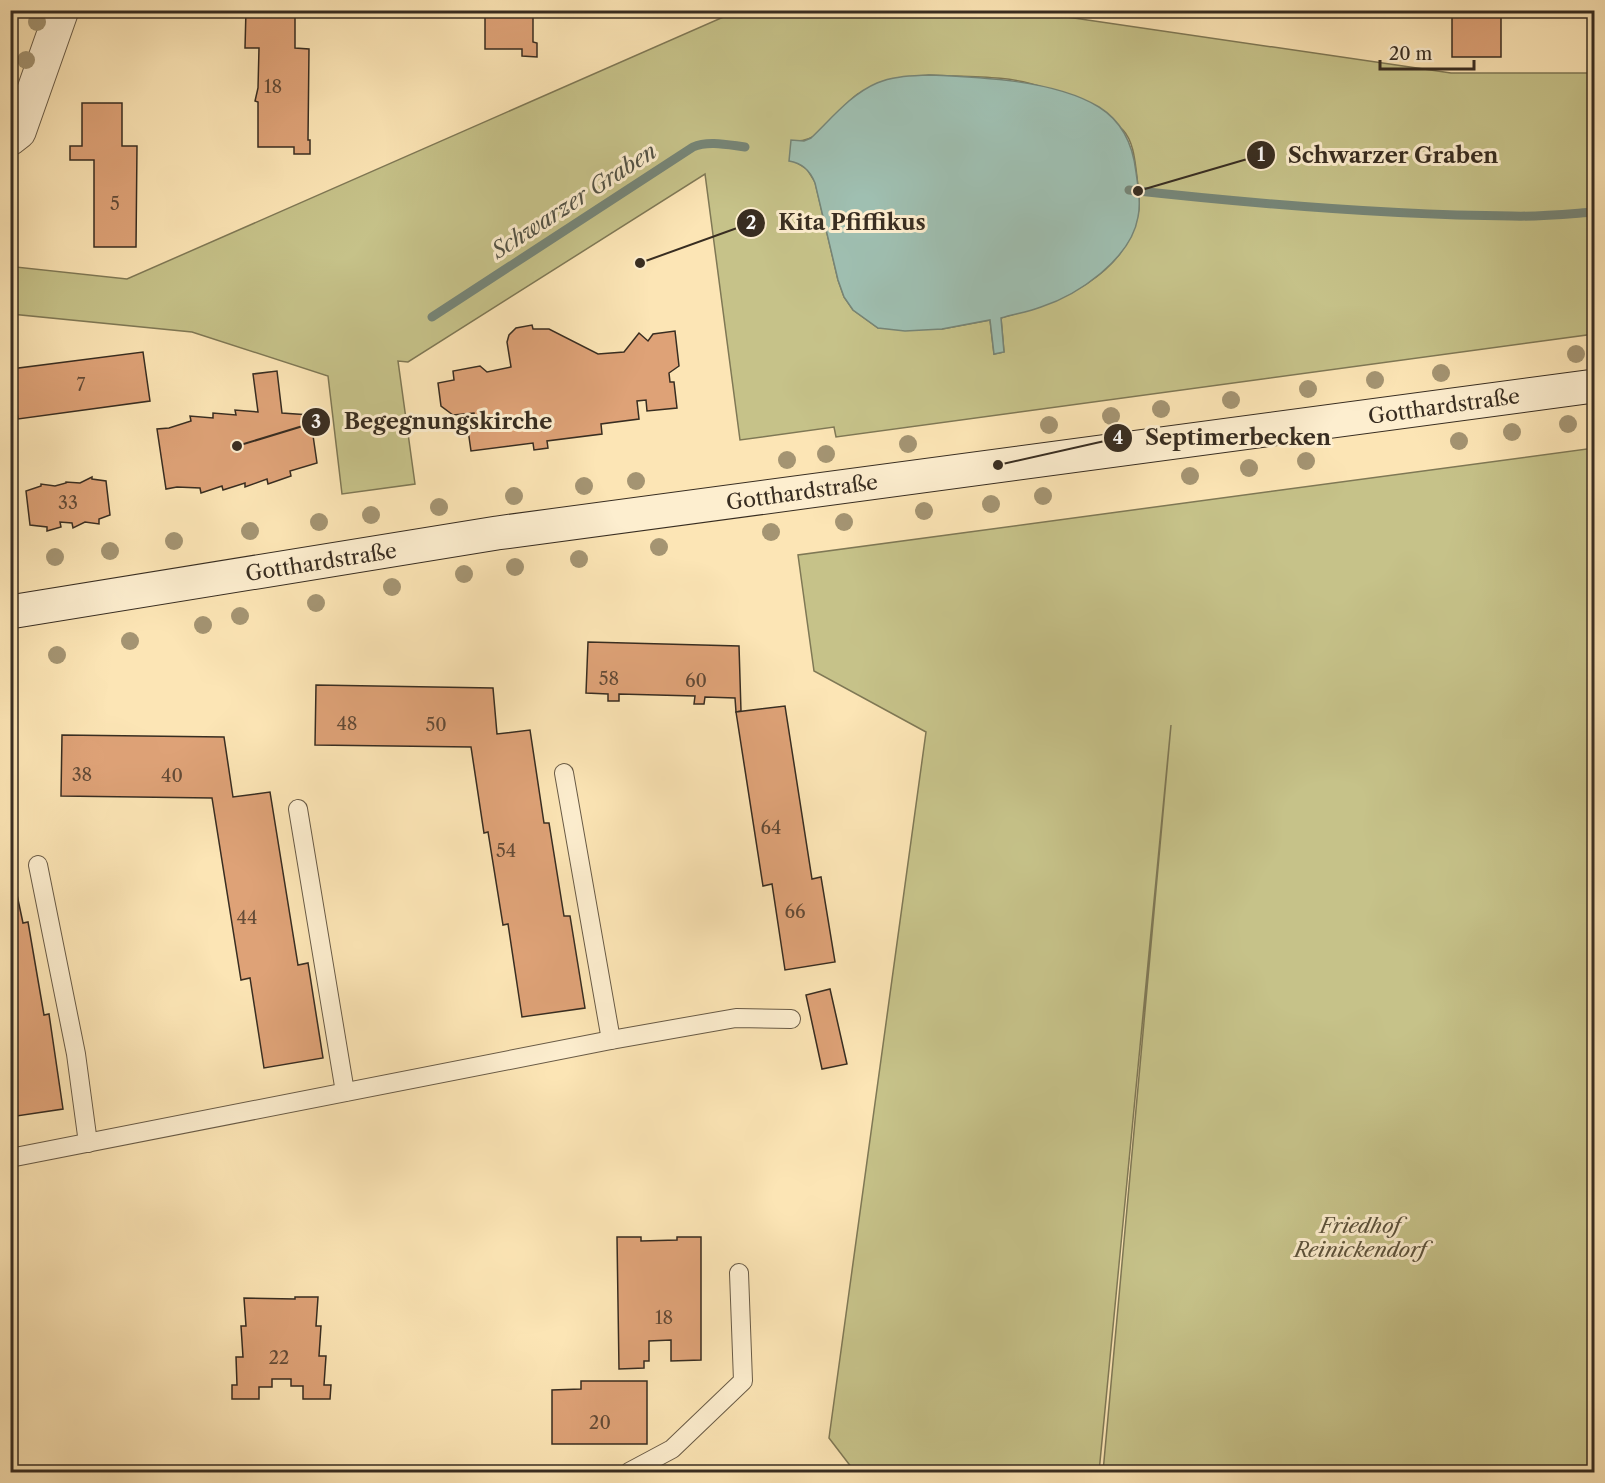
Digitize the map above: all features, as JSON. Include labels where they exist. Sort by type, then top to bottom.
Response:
[{"type":"main road","points":[[10,139],[19,132],[63,10]]},
{"type":"main road","name":"Gotthardstraße","points":[[10,612],[497,533],[1594,386]]},
{"type":"lane","points":[[564,773],[611,1040]]},
{"type":"lane","points":[[298,809],[345,1092]]},
{"type":"lane","points":[[38,865],[76,1054],[88,1143]]},
{"type":"lane","points":[[10,1158],[611,1040],[736,1018],[791,1019]]},
{"type":"lane","points":[[629,1473],[672,1449],[743,1381],[739,1273]]},
{"type":"green space","points":[[737,11],[1026,11],[1451,73],[1594,73],[1594,334],[836,437],[834,427],[740,440],[705,174],[408,362],[398,361],[415,484],[342,494],[328,376],[192,332],[11,314],[11,292],[16,267],[127,279]],"holes":[[[929,75],[1001,78],[1042,87],[1112,122],[1120,127],[1130,140],[1136,165],[1139,209],[1132,233],[1121,252],[1106,269],[1088,283],[1045,304],[1001,318],[1004,352],[994,354],[990,320],[942,329],[878,328],[853,310],[844,297],[838,280],[815,182],[807,169],[796,162],[797,141],[806,140],[822,130],[858,94],[903,79]]]},
{"type":"green space","name":"Friedhof Reinickendorf","points":[[1594,448],[1594,1472],[1103,1472],[1171,725],[1099,1472],[855,1472],[829,1438],[926,732],[814,671],[798,555]]},
{"type":"shaded area","points":[[929,75],[1017,82],[1061,91],[1081,98],[1099,107],[1120,127],[1135,162],[1139,212],[1133,232],[1125,247],[1101,273],[1071,294],[1036,309],[1001,318],[1004,352],[994,354],[990,320],[942,329],[905,331],[878,328],[853,310],[844,297],[838,280],[815,183],[805,168],[789,161],[791,140],[804,141],[811,138],[842,108],[868,88],[889,79]]},
{"type":"building","points":[[246,10],[295,10],[295,48],[309,49],[308,140],[310,140],[310,154],[294,154],[294,147],[258,147],[258,102],[255,101],[258,88],[259,48],[245,48]]},
{"type":"building","points":[[485,10],[533,10],[533,42],[537,43],[537,57],[522,56],[522,49],[485,49]]},
{"type":"building","points":[[1452,10],[1501,10],[1501,57],[1452,57]]},
{"type":"building","points":[[82,103],[122,103],[122,146],[137,146],[136,247],[94,247],[94,160],[70,160],[70,146],[82,146]]},
{"type":"building","points":[[532,325],[533,329],[549,329],[598,354],[624,352],[639,333],[648,341],[653,334],[675,331],[679,366],[669,373],[670,382],[674,382],[677,408],[647,411],[646,400],[637,401],[639,419],[601,424],[602,434],[547,441],[548,448],[534,450],[533,443],[471,451],[468,430],[476,429],[474,413],[453,415],[441,406],[438,383],[454,380],[453,371],[480,366],[487,372],[511,367],[507,342],[509,335],[516,328]]},
{"type":"building","points":[[143,352],[150,401],[18,419],[11,369]]},
{"type":"building","points":[[277,371],[282,413],[310,415],[317,463],[290,471],[291,476],[268,484],[267,479],[245,487],[245,483],[223,490],[222,486],[201,493],[200,488],[166,489],[157,429],[191,421],[190,416],[213,418],[213,413],[236,415],[235,410],[258,412],[253,374]]},
{"type":"building","points":[[92,477],[92,479],[106,481],[110,515],[99,519],[99,524],[85,522],[73,528],[72,523],[60,522],[61,527],[47,531],[47,527],[30,525],[26,491],[41,486],[41,484],[55,486],[66,482],[80,483]]},
{"type":"building","points":[[588,642],[739,646],[741,711],[736,712],[735,698],[705,697],[704,704],[694,704],[695,696],[619,694],[619,701],[608,701],[608,694],[586,693]]},
{"type":"building","points":[[316,685],[493,688],[497,734],[530,730],[544,823],[549,823],[564,916],[570,916],[585,1008],[522,1017],[508,924],[503,925],[488,832],[484,833],[471,747],[315,745]]},
{"type":"building","points":[[785,706],[812,879],[821,877],[835,962],[785,970],[772,884],[763,886],[736,712]]},
{"type":"building","points":[[62,735],[224,737],[233,797],[270,792],[298,965],[308,963],[323,1058],[264,1068],[250,978],[241,980],[212,798],[61,796]]},
{"type":"building","points":[[10,862],[23,923],[28,922],[44,1015],[49,1014],[63,1109],[10,1117]]},
{"type":"building","points":[[830,989],[847,1064],[822,1069],[806,995]]},
{"type":"building","points":[[617,1237],[641,1237],[641,1241],[701,1237],[701,1360],[671,1361],[671,1340],[649,1341],[649,1361],[644,1361],[644,1368],[619,1369]]},
{"type":"building","points":[[295,1297],[318,1297],[316,1326],[321,1326],[319,1356],[326,1356],[324,1385],[331,1385],[330,1399],[303,1399],[303,1386],[291,1386],[291,1379],[272,1379],[272,1387],[259,1387],[259,1399],[232,1399],[232,1385],[237,1385],[236,1357],[243,1357],[241,1326],[246,1326],[244,1298],[295,1299]]},
{"type":"building","points":[[581,1381],[647,1381],[647,1444],[552,1444],[552,1390],[581,1389]]},
{"type":"waterway","name":"Schwarzer Graben","points":[[432,317],[693,147],[712,143],[745,147]]},
{"type":"waterway","name":"Schwarzer Graben","points":[[1129,190],[1368,211],[1522,216],[1594,212]]},
{"type":"place","name":"Schwarzer Graben","points":[[1138,191]]},
{"type":"place","name":"Kita Pfiffikus","points":[[640,263]]},
{"type":"place","name":"Begegnungskirche","points":[[237,446]]},
{"type":"place","name":"Septimerbecken","points":[[998,465]]}]
